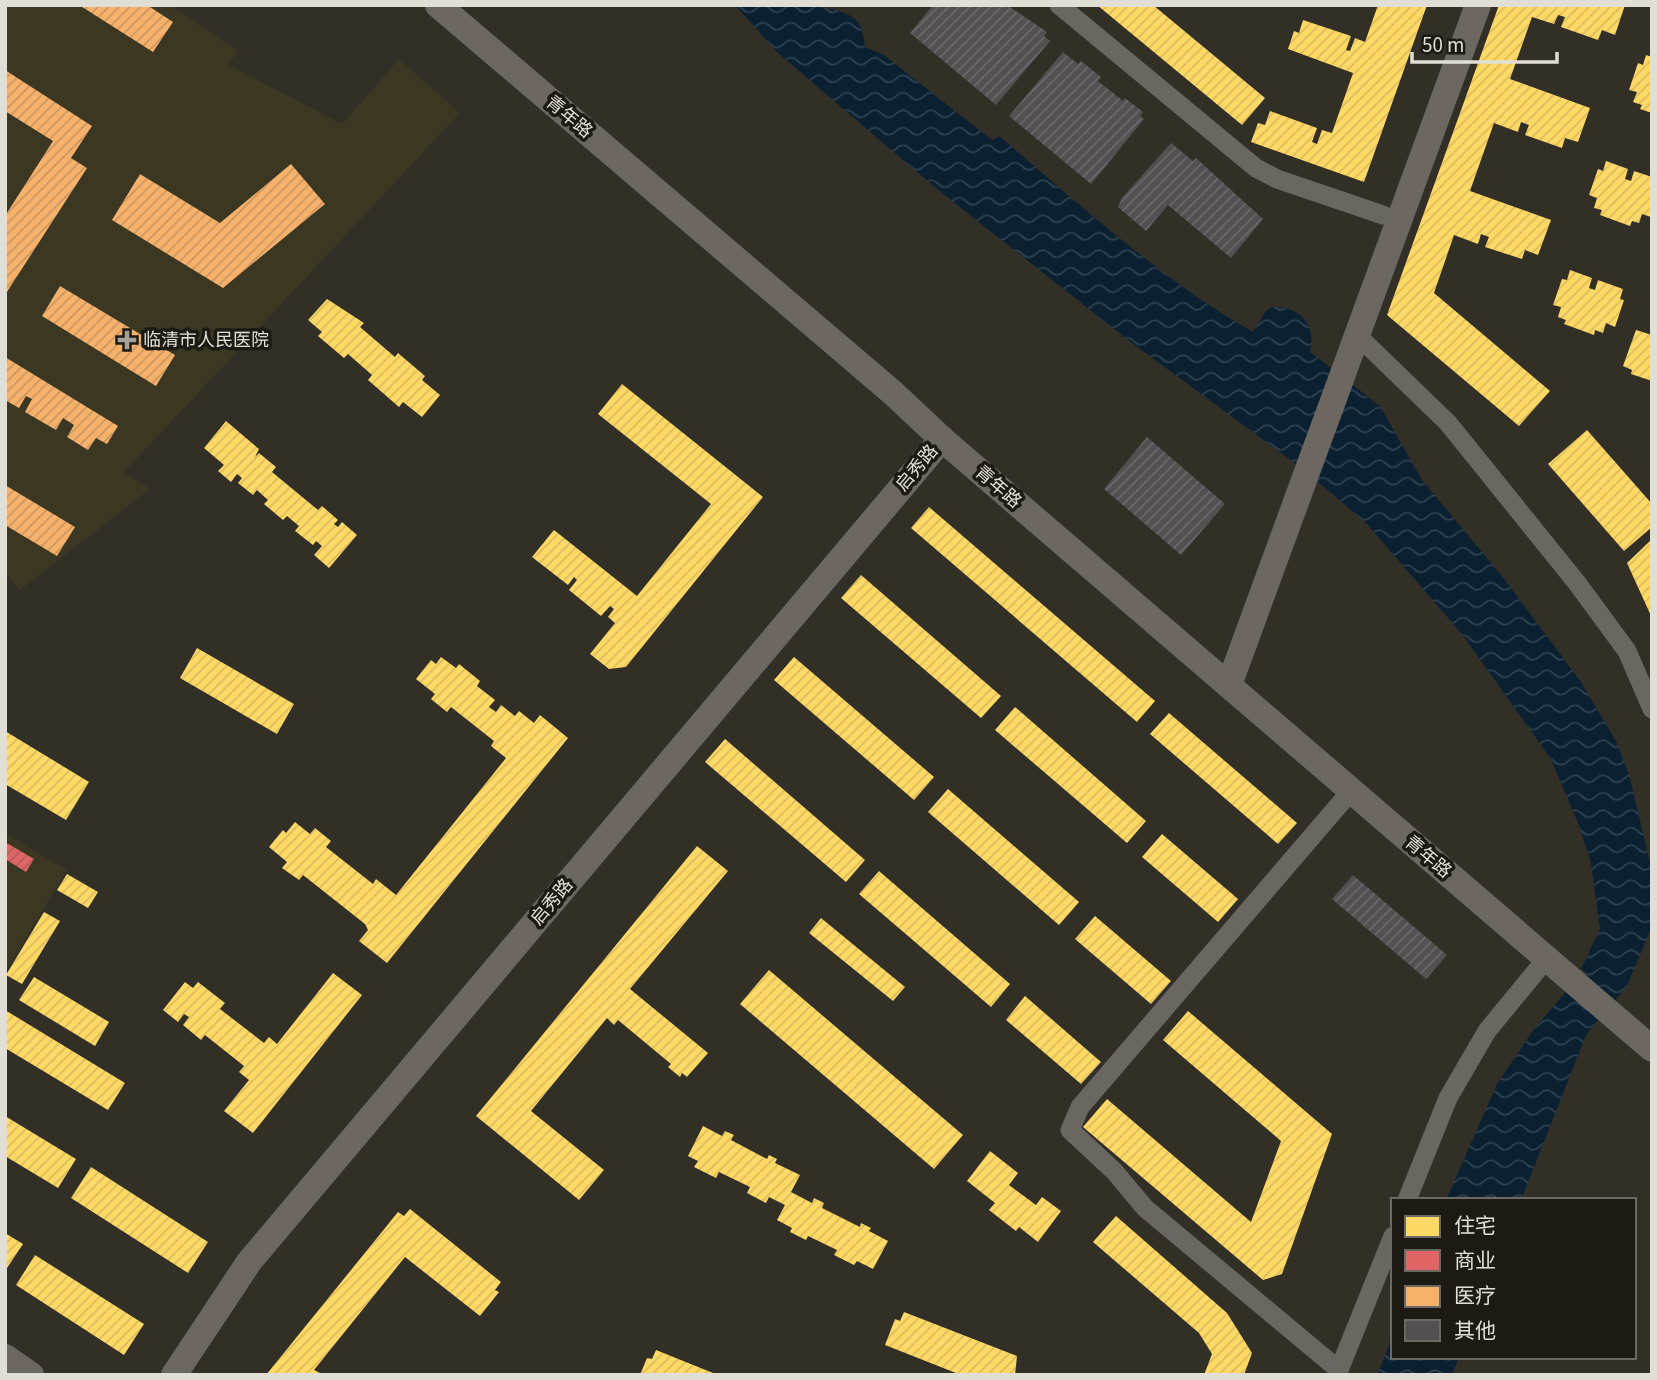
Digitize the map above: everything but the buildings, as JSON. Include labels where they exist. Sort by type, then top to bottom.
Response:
[{"type":"street","name":"青年路","points":[[438,5],[883,384],[942,439],[1652,1049]]},
{"type":"street","points":[[1059,5],[1256,168],[1277,179],[1383,215]]},
{"type":"street","points":[[1348,345],[1383,215],[1460,5]]},
{"type":"street","points":[[1222,679],[1478,5]]},
{"type":"street","points":[[1348,345],[1448,423],[1577,583],[1627,651],[1652,709]]},
{"type":"street","name":"启秀路","points":[[174,1375],[249,1262],[942,439]]},
{"type":"street","points":[[1351,791],[1080,1107],[1070,1130],[1114,1171],[1145,1208],[1338,1372],[1391,1241]]},
{"type":"street","points":[[1408,1198],[1448,1098],[1488,1031],[1553,963]]},
{"type":"street","points":[[5,1357],[31,1375]]},
{"type":"shaded area","name":"临清市人民医院","points":[[5,5],[170,5],[238,50],[229,65],[342,124],[399,59],[460,113],[128,468],[125,473],[150,489],[20,590],[5,573]]},
{"type":"shaded area","points":[[5,833],[67,870],[5,972]]},
{"type":"water","points":[[735,5],[800,5],[848,14],[861,27],[865,47],[884,55],[992,140],[999,136],[1153,265],[1219,311],[1253,332],[1271,307],[1290,309],[1297,313],[1304,319],[1311,333],[1310,352],[1380,406],[1422,480],[1502,576],[1581,682],[1616,741],[1630,778],[1652,871],[1652,926],[1627,986],[1586,1035],[1522,1198],[1447,1198],[1497,1084],[1534,1029],[1576,980],[1600,929],[1591,864],[1580,828],[1551,759],[1462,634],[1366,523],[1303,469],[1132,343],[937,189],[778,53]]},
{"type":"water","points":[[1391,1341],[1391,1359],[1458,1359],[1452,1375],[1377,1375]]},
{"type":"place","name":"临清市人民医院","points":[[127,340]]}]
